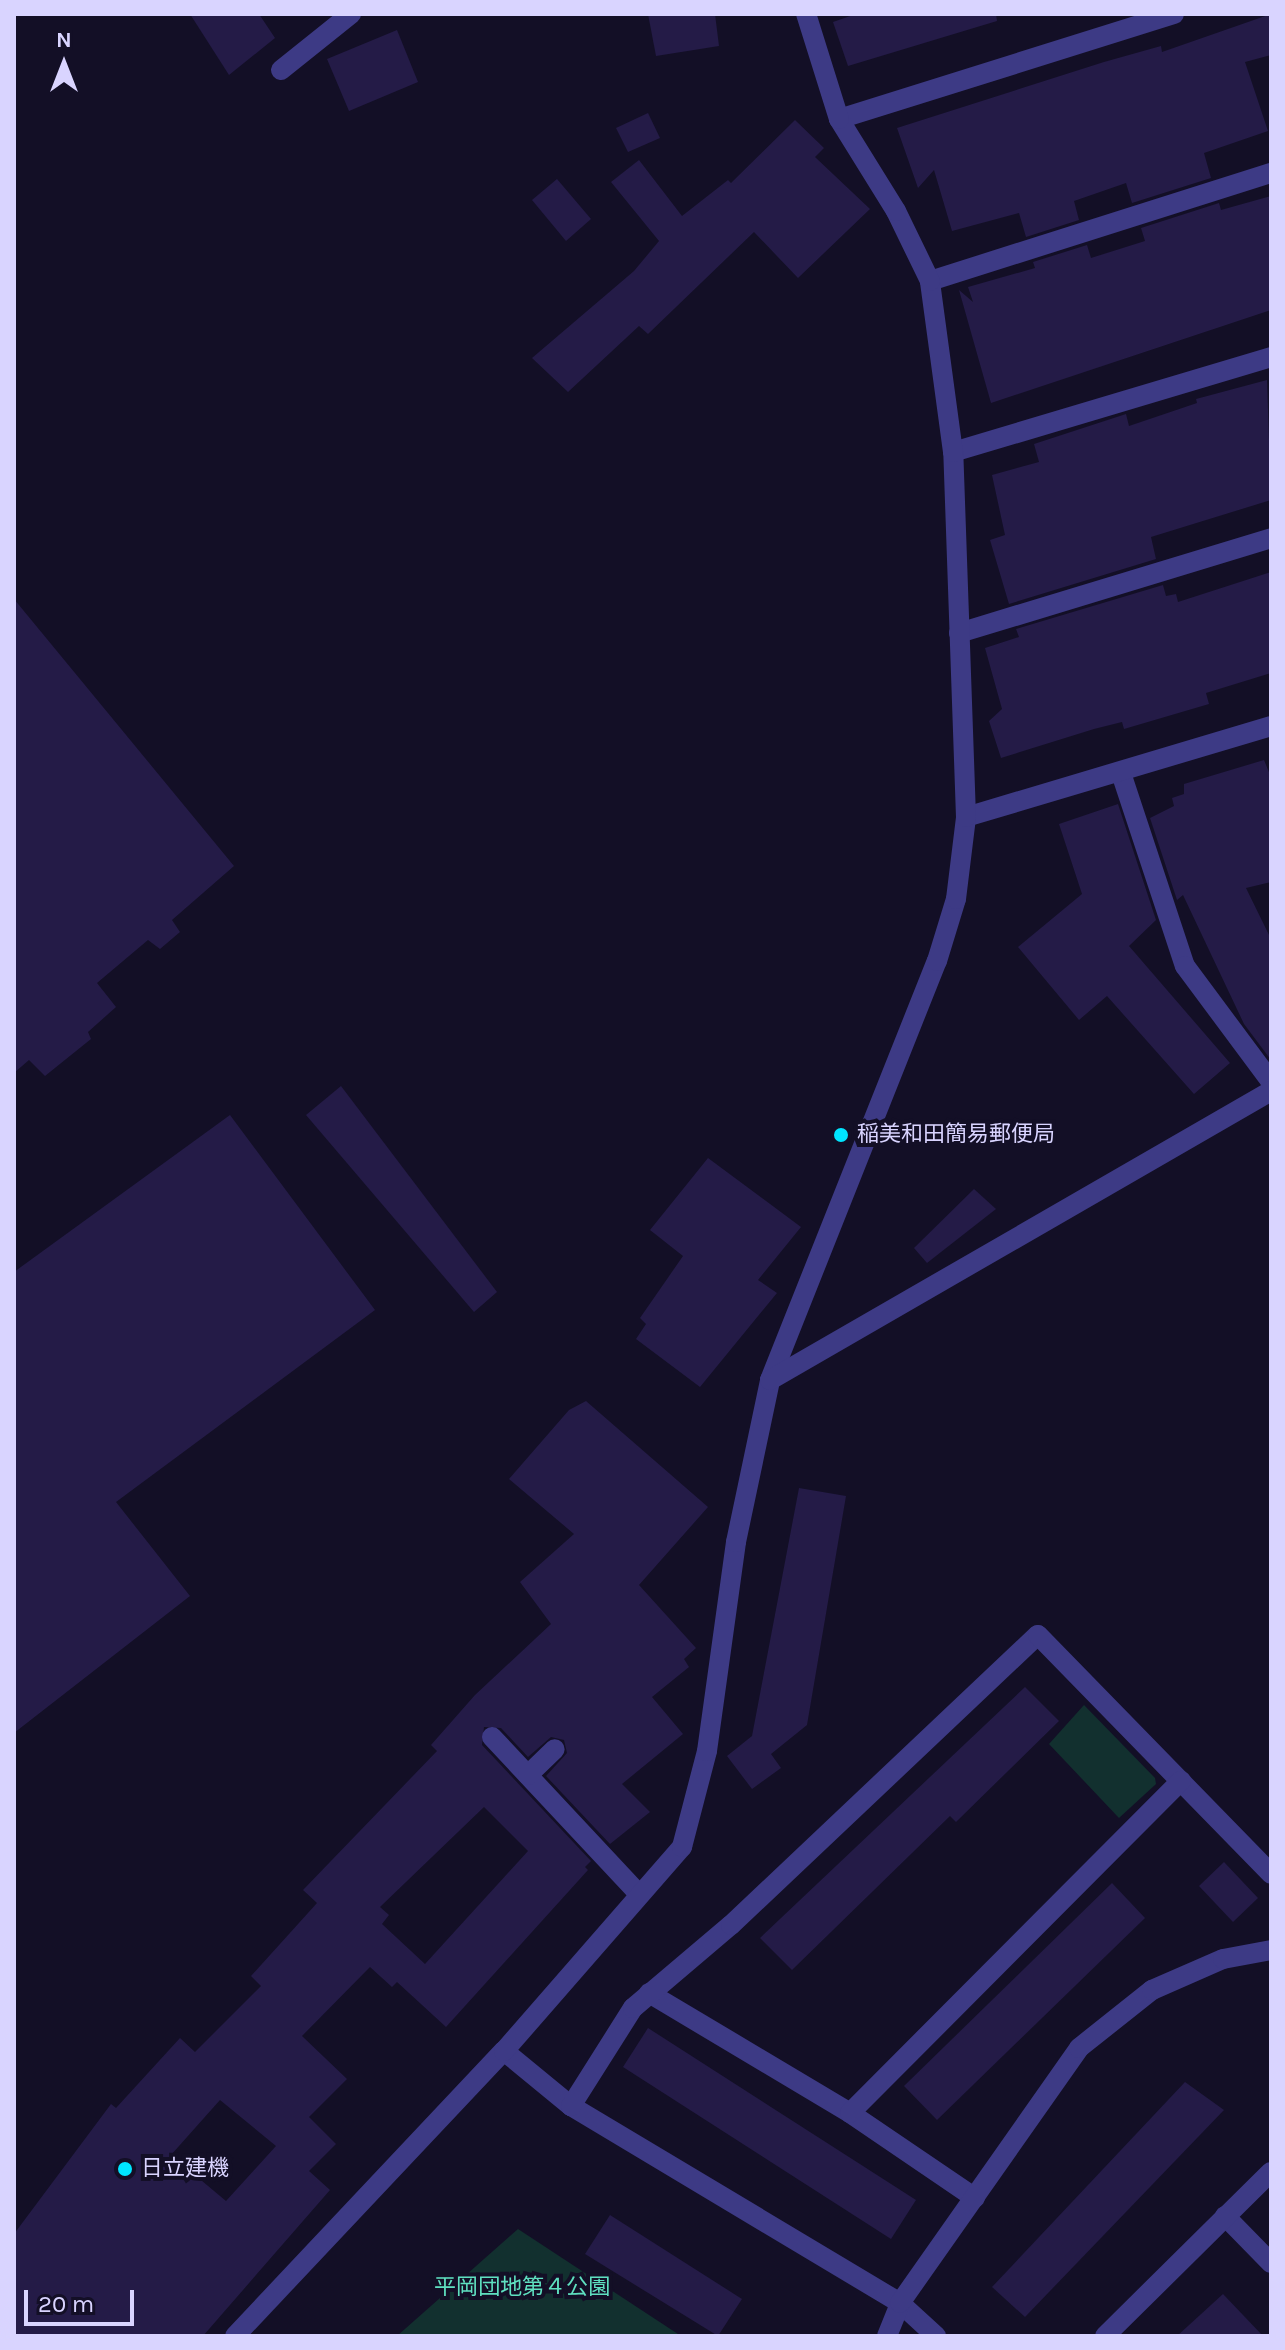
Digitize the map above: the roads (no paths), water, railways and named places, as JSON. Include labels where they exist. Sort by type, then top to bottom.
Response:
[{"type":"street","points":[[281,70],[351,14]]},
{"type":"street","points":[[235,2336],[504,2051],[682,1847],[707,1751],[736,1542],[770,1380],[937,961],[956,899],[966,817],[953,452],[930,281],[896,211],[839,119],[806,14]]},
{"type":"street","points":[[839,119],[1174,14]]},
{"type":"street","points":[[930,281],[1271,173]]},
{"type":"street","points":[[953,452],[1271,357]]},
{"type":"street","points":[[959,633],[1271,538]]},
{"type":"street","points":[[966,817],[1271,726]]},
{"type":"street","points":[[1121,773],[1185,966],[1271,1082]]},
{"type":"street","points":[[770,1380],[1271,1091]]},
{"type":"street","points":[[571,2106],[633,2008],[731,1925],[1038,1635],[1271,1874]]},
{"type":"street","points":[[492,1737],[640,1895]]},
{"type":"street","points":[[528,1775],[555,1749]]},
{"type":"street","points":[[850,2113],[1181,1781]]},
{"type":"street","points":[[887,2336],[900,2303],[1079,2048],[1152,1990],[1223,1959],[1271,1950]]},
{"type":"street","points":[[649,1993],[850,2113],[975,2198]]},
{"type":"street","points":[[504,2051],[571,2106],[900,2303],[936,2336]]},
{"type":"street","points":[[1105,2336],[1271,2172]]},
{"type":"street","points":[[1225,2216],[1271,2263]]},
{"type":"place","name":"稲美和田簡易郵便局","points":[[841,1135]]},
{"type":"place","name":"日立建機","points":[[125,2169]]},
{"type":"park label","name":"平岡団地第４公園","points":[[522,2288]]}]
